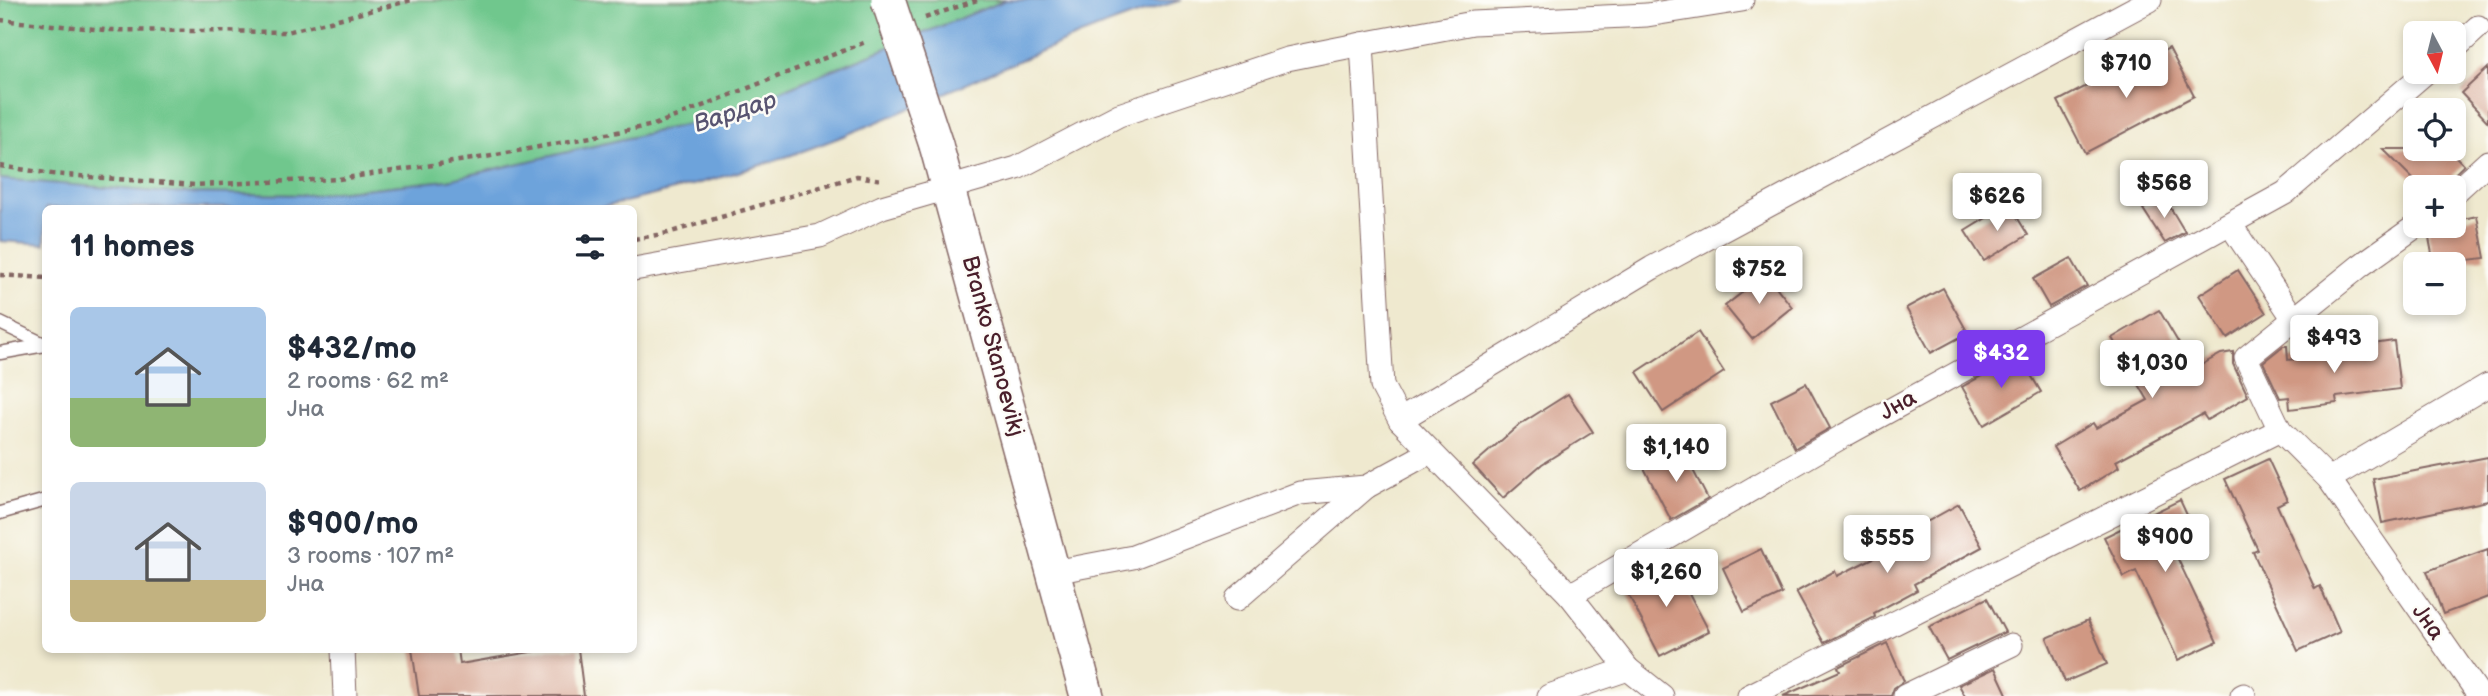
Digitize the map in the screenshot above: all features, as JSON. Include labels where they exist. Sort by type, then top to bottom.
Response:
[{"type":"street","name":"Branko Stanoevikj","points":[[888,0],[950,189],[1087,696]]},
{"type":"street","points":[[637,268],[821,236],[882,207],[1017,168],[1119,114],[1287,59],[1473,23],[1647,15],[1742,0]]},
{"type":"street","points":[[1400,420],[1652,268],[2150,0]]},
{"type":"street","points":[[2466,38],[2478,27]]},
{"type":"street","points":[[1363,44],[1369,202],[1382,386],[1400,420],[1570,595],[1628,668],[1662,696]]},
{"type":"street","name":"Јна","points":[[1570,595],[1880,415],[2285,193],[2412,84]]},
{"type":"street","points":[[2466,182],[2488,162]]},
{"type":"street","points":[[2230,224],[2294,319]]},
{"type":"street","name":"Јна","points":[[2403,236],[2246,358],[2280,430],[2329,479],[2480,696]]},
{"type":"street","points":[[2329,479],[2488,385]]},
{"type":"street","points":[[1749,696],[2280,430]]},
{"type":"street","points":[[1237,599],[1366,487],[1430,452]]},
{"type":"street","points":[[1054,572],[1133,557],[1300,493],[1366,487]]},
{"type":"street","points":[[1905,696],[2011,645]]},
{"type":"street","points":[[344,653],[345,696]]},
{"type":"street","points":[[1549,696],[1628,668]]},
{"type":"lane","points":[[0,323],[42,344]]},
{"type":"lane","points":[[0,353],[42,346]]},
{"type":"lane","points":[[0,513],[42,501]]},
{"type":"path","points":[[0,20],[104,30],[287,32],[412,0]]},
{"type":"path","points":[[918,20],[977,0]]},
{"type":"path","points":[[0,166],[52,174],[194,185],[339,178],[486,157],[654,125],[868,41]]},
{"type":"path","points":[[637,238],[668,233],[857,176],[884,180]]},
{"type":"path","points":[[0,275],[42,278]]},
{"type":"green space","points":[[0,0],[1006,0],[750,103],[688,124],[448,180],[307,195],[170,193],[0,179]]},
{"type":"water","name":"Вардар","points":[[1006,0],[1182,0],[1051,47],[810,149],[719,178],[612,205],[42,205],[42,244],[0,241],[0,179],[170,193],[307,195],[448,180],[688,124],[750,103]]},
{"type":"building","points":[[2169,48],[2194,96],[2085,153],[2058,101],[2100,79],[2102,83]]},
{"type":"building","points":[[2488,68],[2488,122],[2466,98],[2461,93]]},
{"type":"building","points":[[2383,149],[2403,149],[2403,161],[2460,161],[2464,165],[2454,175],[2409,175]]},
{"type":"building","points":[[2164,197],[2185,232],[2165,243],[2143,209]]},
{"type":"building","points":[[2009,204],[2028,235],[1984,261],[1965,231]]},
{"type":"building","points":[[2477,216],[2485,258],[2466,260],[2466,252],[2432,252],[2429,238],[2466,238],[2466,218]]},
{"type":"building","points":[[2071,258],[2087,286],[2049,307],[2033,279]]},
{"type":"building","points":[[2238,270],[2266,313],[2227,338],[2199,295]]},
{"type":"building","points":[[1766,274],[1792,307],[1752,339],[1725,306]]},
{"type":"building","points":[[1943,288],[1968,333],[1931,353],[1906,308]]},
{"type":"building","points":[[2159,310],[2194,369],[2221,354],[2233,352],[2233,364],[2248,396],[2207,420],[2203,414],[2116,461],[2119,467],[2080,491],[2053,447],[2093,423],[2096,428],[2148,400],[2112,338]]},
{"type":"building","points":[[1698,332],[1724,372],[1663,412],[1637,372]]},
{"type":"building","points":[[2394,341],[2400,389],[2336,397],[2337,403],[2290,409],[2289,397],[2280,398],[2263,362],[2283,346],[2287,346],[2288,360],[2353,352],[2352,347]]},
{"type":"building","points":[[2019,355],[2041,392],[1984,425],[1962,387]]},
{"type":"building","points":[[1806,383],[1830,428],[1795,448],[1771,401]]},
{"type":"building","points":[[1568,394],[1593,432],[1542,464],[1503,498],[1473,465],[1519,425]]},
{"type":"building","points":[[1682,449],[1708,499],[1671,520],[1644,468]]},
{"type":"building","points":[[2488,457],[2488,501],[2382,523],[2373,479]]},
{"type":"building","points":[[2268,459],[2287,500],[2277,505],[2315,589],[2320,586],[2340,632],[2298,651],[2253,552],[2258,550],[2225,479]]},
{"type":"building","points":[[2180,500],[2199,541],[2175,553],[2217,642],[2178,660],[2136,571],[2124,577],[2104,537]]},
{"type":"building","points":[[1959,504],[1982,547],[1914,584],[1917,590],[1874,613],[1875,617],[1824,643],[1796,592],[1835,571],[1837,576],[1920,535],[1916,528]]},
{"type":"building","points":[[1761,549],[1782,594],[1744,612],[1723,568]]},
{"type":"building","points":[[2488,549],[2488,597],[2443,614],[2427,571]]},
{"type":"building","points":[[1672,561],[1709,631],[1660,656],[1624,586]]},
{"type":"building","points":[[1987,598],[2005,632],[1947,660],[1929,627]]},
{"type":"building","points":[[2088,620],[2107,664],[2065,682],[2047,638]]},
{"type":"building","points":[[1887,643],[1904,681],[1894,688],[1891,696],[1783,696],[1840,671],[1838,667]]},
{"type":"building","points":[[413,653],[459,653],[460,664],[525,653],[579,653],[584,696],[419,696]]},
{"type":"building","points":[[1995,668],[2008,696],[1965,696],[1959,685]]}]
